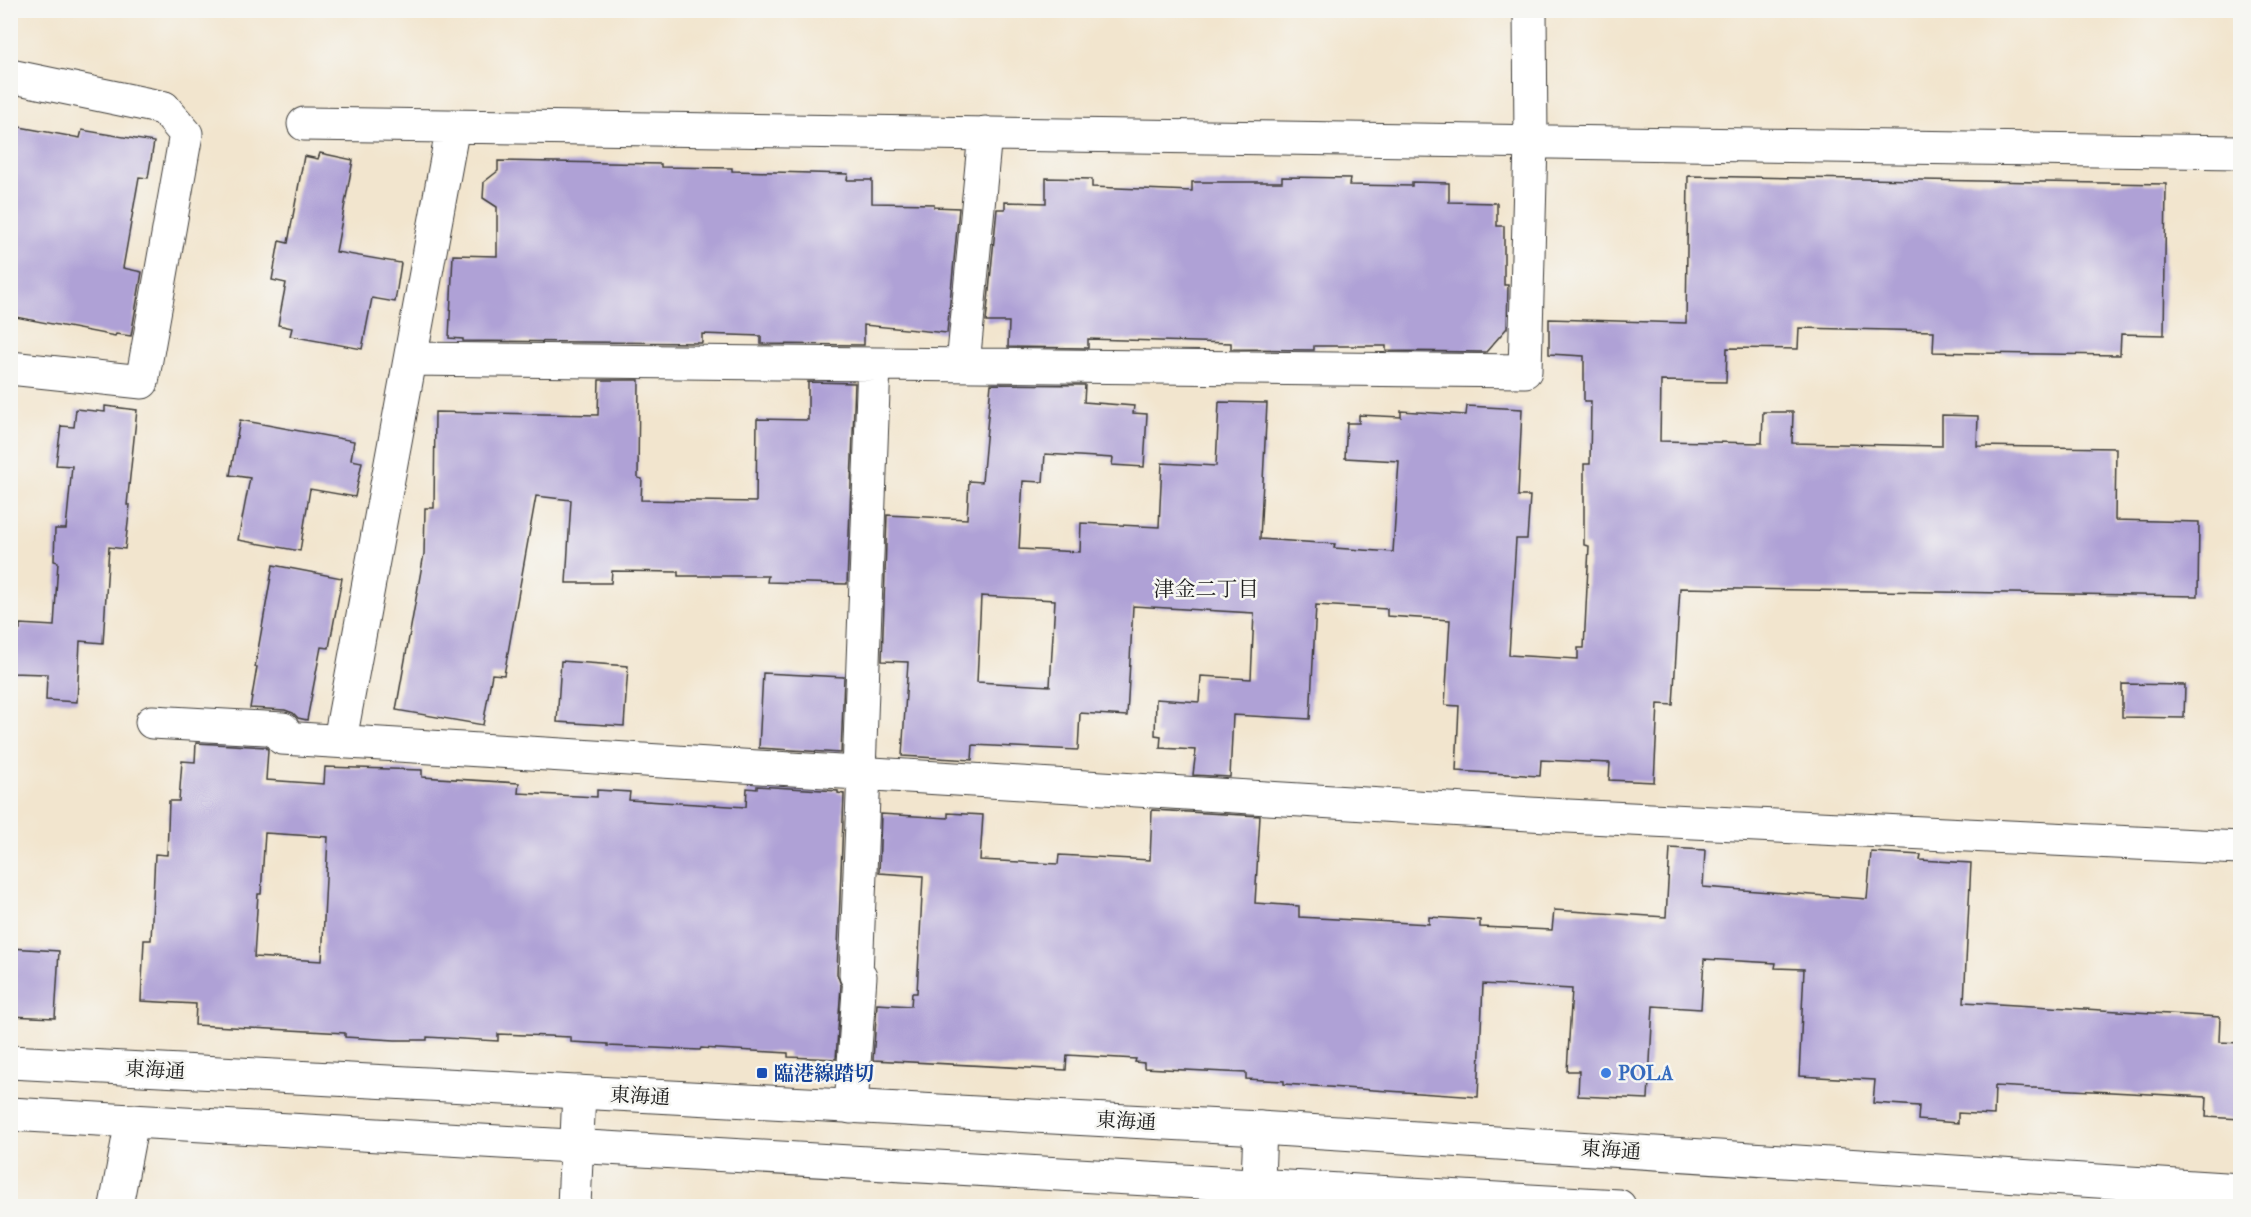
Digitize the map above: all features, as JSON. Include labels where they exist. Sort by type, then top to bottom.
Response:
[{"type":"street","points":[[411,359],[1525,371],[1531,142],[1530,10]]},
{"type":"street","points":[[10,76],[164,108],[186,134],[142,382],[10,368]]},
{"type":"street","points":[[304,124],[2241,152]]},
{"type":"street","points":[[340,740],[453,126]]},
{"type":"street","points":[[963,364],[985,133]]},
{"type":"street","points":[[851,1107],[858,976],[874,364]]},
{"type":"street","points":[[152,722],[340,740],[1547,815],[2241,848]]},
{"type":"street","name":"東海通","points":[[10,1062],[1260,1128],[2241,1190]]},
{"type":"street","points":[[574,1206],[579,1092]]},
{"type":"street","points":[[10,1114],[577,1146],[1257,1197],[1619,1206]]},
{"type":"street","points":[[116,1206],[132,1121]]},
{"type":"street","points":[[1257,1197],[1260,1128]]},
{"type":"building","points":[[14,126],[80,138],[82,130],[154,142],[148,178],[139,177],[123,268],[142,272],[131,336],[116,334],[115,336],[10,316],[10,146]]},
{"type":"building","points":[[320,153],[353,160],[336,252],[401,263],[395,302],[372,298],[362,349],[290,336],[292,328],[278,325],[286,283],[272,280],[279,241],[288,243],[304,156],[318,159]]},
{"type":"building","points":[[498,161],[661,164],[661,167],[732,168],[732,171],[848,174],[847,180],[872,180],[872,203],[934,204],[934,207],[959,208],[947,333],[864,325],[864,345],[761,344],[761,336],[702,334],[702,343],[463,341],[463,339],[449,338],[453,255],[497,256],[497,207],[483,198],[484,182],[498,171]]},
{"type":"building","points":[[1688,176],[2166,184],[2164,335],[2121,334],[2120,355],[1976,353],[1933,352],[1934,331],[1799,328],[1798,349],[1727,348],[1726,382],[1661,381],[1660,441],[1762,443],[1763,412],[1793,412],[1792,443],[1942,446],[1942,415],[1978,416],[1977,446],[2116,448],[2115,520],[2199,522],[2198,596],[1680,588],[1673,705],[1658,704],[1654,782],[1609,780],[1610,763],[1541,760],[1540,776],[1456,771],[1459,706],[1445,705],[1450,620],[1387,616],[1387,609],[1316,605],[1310,719],[1233,715],[1230,777],[1193,775],[1196,750],[1160,748],[1161,736],[1155,735],[1156,699],[1199,702],[1201,676],[1251,679],[1254,613],[1133,606],[1127,716],[1080,713],[1078,750],[973,745],[972,760],[902,756],[908,662],[882,661],[887,515],[967,519],[969,481],[982,482],[991,384],[1085,385],[1084,402],[1134,406],[1133,413],[1147,414],[1144,467],[1112,465],[1113,458],[1045,454],[1043,482],[1023,481],[1019,549],[1080,552],[1081,523],[1159,527],[1162,463],[1216,466],[1219,402],[1267,403],[1260,539],[1335,544],[1334,548],[1393,552],[1399,461],[1345,458],[1347,423],[1359,423],[1359,415],[1401,417],[1401,411],[1466,415],[1467,406],[1522,409],[1518,496],[1530,496],[1527,539],[1516,539],[1509,655],[1578,659],[1578,648],[1584,648],[1589,546],[1584,545],[1584,464],[1590,464],[1591,401],[1584,401],[1584,356],[1549,354],[1549,319],[1686,323]],"holes":[[[981,596],[1055,600],[1050,686],[977,682]]]},
{"type":"building","points":[[1282,177],[1350,178],[1349,185],[1412,186],[1412,182],[1449,183],[1449,202],[1497,203],[1497,226],[1504,226],[1504,285],[1508,285],[1507,328],[1486,352],[1386,351],[1386,346],[1314,346],[1314,350],[1231,349],[1231,343],[1088,339],[1088,348],[1008,347],[1009,322],[986,322],[997,209],[1005,209],[1005,202],[1046,203],[1046,178],[1092,179],[1092,187],[1192,191],[1192,182],[1282,182]]},
{"type":"building","points":[[599,380],[639,380],[638,478],[642,479],[641,500],[756,502],[757,419],[808,420],[808,382],[855,383],[847,584],[767,582],[768,576],[678,576],[678,572],[612,571],[611,583],[566,583],[571,500],[536,496],[504,675],[492,674],[483,725],[396,710],[424,554],[425,508],[434,508],[435,412],[598,415]]},
{"type":"building","points":[[105,406],[137,410],[125,549],[109,547],[103,643],[80,641],[77,702],[46,700],[47,674],[10,673],[10,630],[20,630],[20,624],[54,626],[58,562],[54,561],[55,529],[66,529],[72,466],[56,465],[61,426],[74,427],[76,409],[105,412]]},
{"type":"building","points":[[240,420],[354,441],[351,460],[362,462],[355,497],[310,489],[300,551],[238,540],[250,478],[230,475]]},
{"type":"building","points":[[273,565],[342,578],[329,648],[321,647],[307,720],[298,718],[285,710],[250,708]]},
{"type":"building","points":[[561,661],[628,666],[624,726],[557,722]]},
{"type":"building","points":[[763,673],[844,677],[841,753],[759,748]]},
{"type":"building","points":[[2122,684],[2185,685],[2184,718],[2122,717]]},
{"type":"building","points":[[196,743],[266,747],[268,750],[266,780],[324,784],[325,767],[422,770],[422,777],[519,783],[518,793],[597,797],[597,790],[630,792],[629,800],[746,807],[747,788],[757,789],[757,786],[838,791],[844,794],[837,974],[841,985],[836,1059],[788,1057],[788,1053],[701,1048],[700,1050],[608,1046],[608,1044],[571,1042],[571,1037],[498,1034],[498,1041],[427,1037],[427,1040],[395,1040],[345,1037],[345,1033],[195,1025],[196,1004],[141,1001],[144,940],[151,940],[155,854],[167,855],[169,801],[179,801],[182,761],[195,762]],"holes":[[[265,833],[328,837],[322,961],[254,957]]]},
{"type":"building","points":[[1152,810],[1260,816],[1255,903],[1299,906],[1299,917],[1429,924],[1429,917],[1480,920],[1480,927],[1552,930],[1554,910],[1666,917],[1670,848],[1705,850],[1703,887],[1867,899],[1871,852],[1921,855],[1920,860],[1971,863],[1964,1002],[2220,1017],[2219,1042],[2241,1043],[2241,1119],[2206,1117],[2207,1097],[1995,1086],[1994,1115],[1958,1113],[1958,1123],[1918,1120],[1919,1106],[1873,1103],[1875,1080],[1799,1076],[1804,969],[1775,968],[1776,963],[1704,959],[1701,1009],[1653,1006],[1648,1099],[1578,1096],[1579,1071],[1567,1071],[1572,989],[1483,984],[1478,1097],[1284,1084],[1284,1081],[1246,1079],[1246,1073],[1144,1068],[1144,1063],[1135,1062],[1136,1059],[1067,1055],[1066,1070],[873,1060],[877,1004],[911,1006],[912,993],[917,993],[923,876],[879,873],[881,814],[948,818],[948,813],[983,815],[980,860],[1058,864],[1059,855],[1150,860]]},
{"type":"building","points":[[10,948],[59,951],[55,1018],[10,1016]]},
{"type":"place","name":"臨港線踏切","points":[[762,1073]]},
{"type":"place","name":"POLA","points":[[1606,1073]]},
{"type":"district","name":"津金二丁目","points":[[1206,589]]}]
